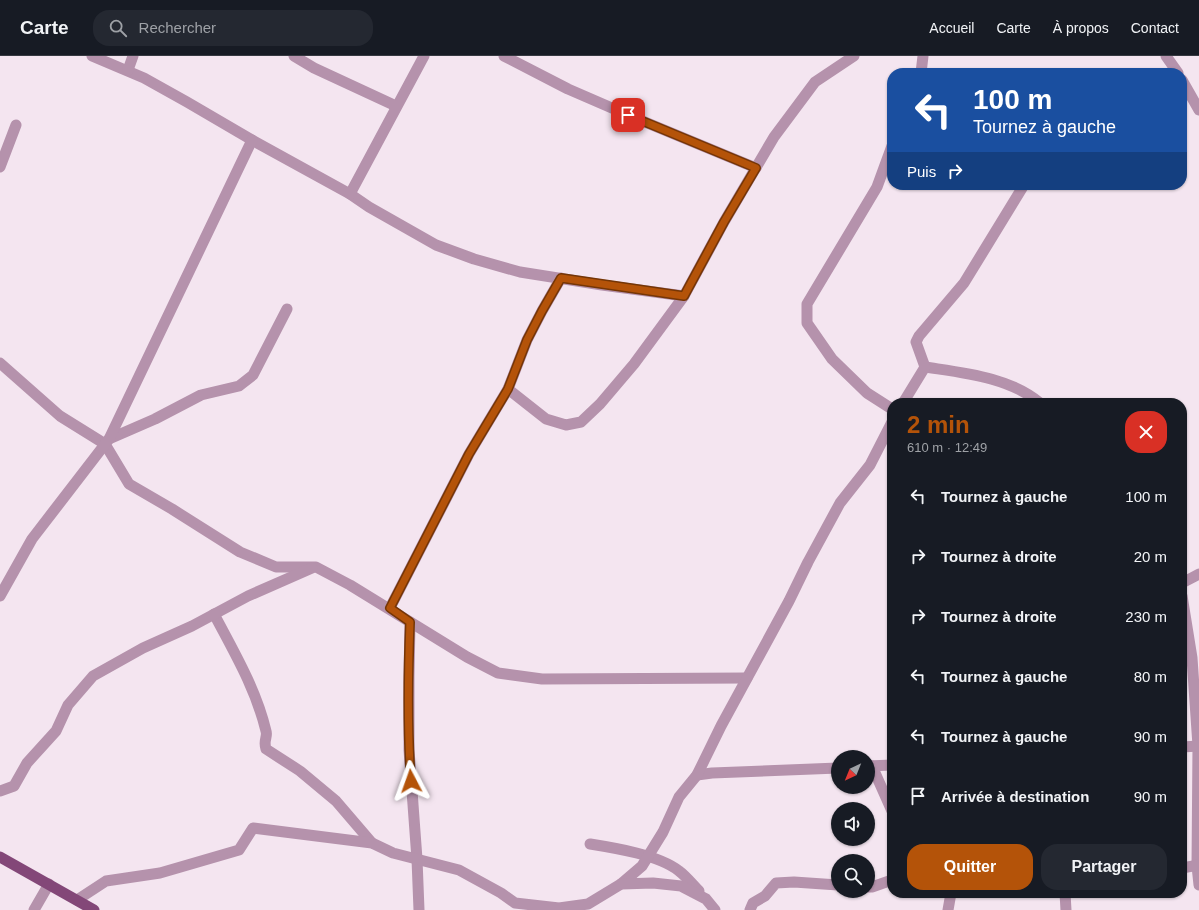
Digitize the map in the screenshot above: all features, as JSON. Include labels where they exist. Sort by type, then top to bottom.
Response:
[{"type":"main road","points":[[0,857],[94,910]]},
{"type":"street","points":[[92,56],[128,70],[187,102],[350,194],[369,207],[436,245],[474,259],[520,272],[684,296]]},
{"type":"street","points":[[128,70],[133,56]]},
{"type":"street","points":[[294,56],[314,68],[396,106]]},
{"type":"street","points":[[314,68],[316,56]]},
{"type":"street","points":[[350,194],[424,56]]},
{"type":"street","points":[[504,56],[581,94],[756,168]]},
{"type":"street","points":[[508,389],[546,419],[566,425],[581,422],[600,404],[634,364],[684,296],[724,222],[774,137],[815,82],[854,56]]},
{"type":"street","points":[[922,68],[924,56]]},
{"type":"street","points":[[1166,56],[1174,68]]},
{"type":"street","points":[[1187,89],[1199,110]]},
{"type":"street","points":[[0,167],[16,125]]},
{"type":"street","points":[[0,596],[32,539],[107,442],[252,140]]},
{"type":"street","points":[[887,160],[877,187],[807,304],[807,323],[832,359],[867,393],[887,406]]},
{"type":"street","points":[[906,398],[925,367],[924,359],[916,342],[919,336],[964,283],[1021,190]]},
{"type":"street","points":[[390,608],[469,454],[508,389],[527,340],[561,278]]},
{"type":"street","points":[[107,442],[201,395],[239,386],[253,376],[287,309]]},
{"type":"street","points":[[0,363],[60,416],[107,442],[129,484],[172,508],[240,552],[276,567],[316,567],[390,608],[467,657],[498,673],[542,679],[747,678]]},
{"type":"street","points":[[925,367],[967,373],[1012,385],[1032,398]]},
{"type":"street","points":[[76,900],[106,881],[160,873],[240,850],[254,828],[372,842],[393,853],[459,870],[501,893],[515,903],[560,908],[588,904],[621,884],[642,866],[648,857],[663,832],[680,797],[697,775],[721,726],[840,503],[870,465],[887,432]]},
{"type":"street","points":[[0,791],[14,786],[27,763],[56,731],[68,705],[93,676],[143,648],[192,626],[248,596],[316,567]]},
{"type":"street","points":[[1187,580],[1199,574]]},
{"type":"street","points":[[214,614],[253,690],[267,734],[264,742],[266,749],[300,771],[336,801],[372,842]]},
{"type":"street","points":[[410,622],[408,683],[409,750],[417,859],[418,910]]},
{"type":"street","points":[[1187,627],[1192,658],[1198,746],[1199,885]]},
{"type":"street","points":[[1187,747],[1198,746]]},
{"type":"street","points":[[875,766],[887,765]]},
{"type":"street","points":[[697,775],[712,773],[831,768]]},
{"type":"street","points":[[875,776],[887,801]]},
{"type":"street","points":[[590,844],[617,848],[656,859],[679,871],[715,910]]},
{"type":"street","points":[[1187,867],[1198,866]]},
{"type":"street","points":[[750,910],[753,903],[765,896],[776,883],[794,882],[831,885]]},
{"type":"street","points":[[875,886],[887,882]]},
{"type":"street","points":[[621,884],[653,883],[682,886],[706,899]]},
{"type":"street","points":[[34,910],[49,884]]},
{"type":"street","points":[[948,910],[950,898]]},
{"type":"street","points":[[1065,898],[1066,910]]},
{"type":"route","points":[[411,781],[408,710],[410,622],[390,608],[469,454],[508,389],[527,340],[542,311],[561,278],[684,296],[724,222],[756,168],[628,115]]}]
